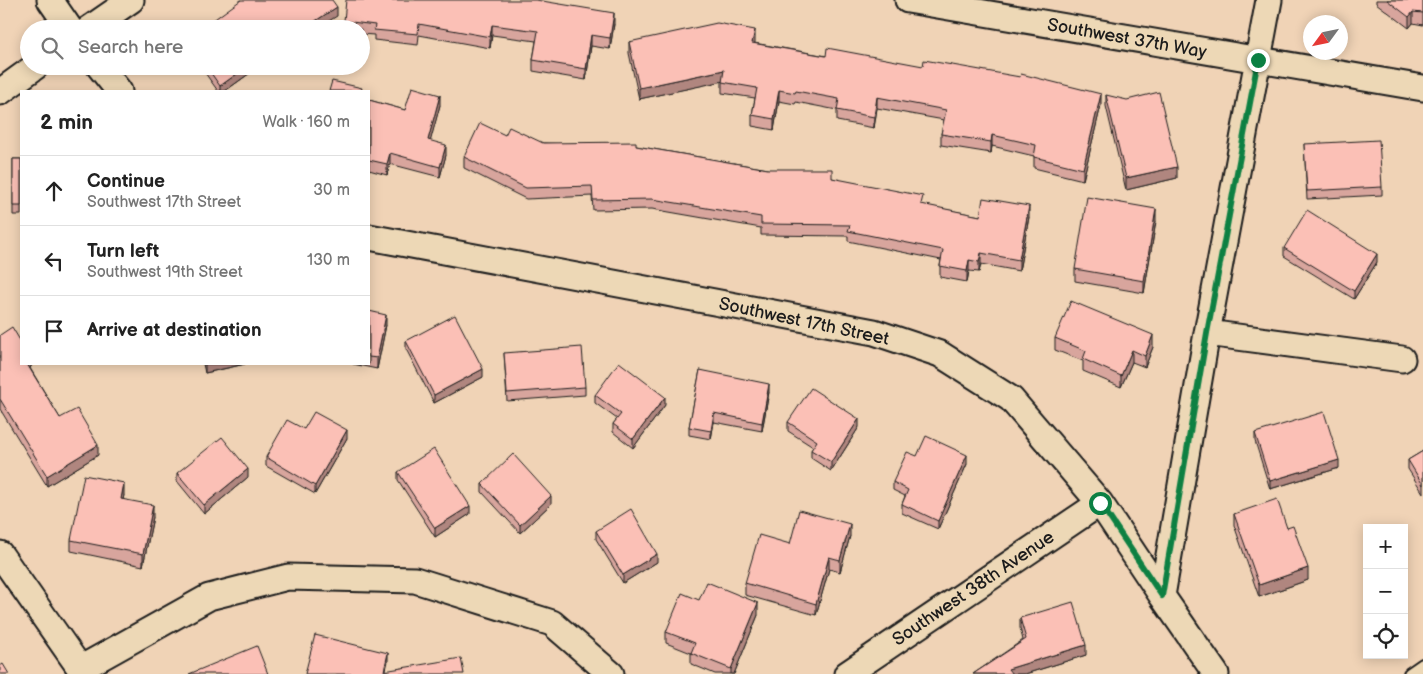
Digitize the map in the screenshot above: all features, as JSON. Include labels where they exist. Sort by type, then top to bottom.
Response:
[{"type":"street","points":[[50,0],[64,20]]},
{"type":"street","points":[[102,20],[131,0]]},
{"type":"street","name":"Southwest 37th Way","points":[[908,0],[1258,60]]},
{"type":"street","points":[[1162,596],[1207,333],[1269,0]]},
{"type":"street","points":[[1258,60],[1423,88]]},
{"type":"street","points":[[0,92],[24,75]]},
{"type":"street","points":[[106,75],[118,90]]},
{"type":"street","name":"Southwest 17th Street","points":[[370,236],[874,332],[940,354],[1011,399],[1100,503],[1216,674]]},
{"type":"street","points":[[1207,333],[1402,359]]},
{"type":"street","name":"Southwest 38th Avenue","points":[[847,674],[1100,503]]},
{"type":"street","points":[[0,554],[82,671],[209,597],[288,577],[415,580],[552,623],[611,674]]},
{"type":"lane","points":[[1410,674],[1423,665]]},
{"type":"building","points":[[241,0],[332,0],[337,7],[317,20],[213,20]]},
{"type":"building","points":[[346,0],[536,0],[614,13],[610,38],[591,35],[586,69],[533,60],[538,31],[492,25],[490,37],[419,24],[418,34],[374,30],[375,25],[370,24],[370,20],[344,20]]},
{"type":"building","points":[[1387,0],[1423,0],[1423,13],[1413,12],[1409,17]]},
{"type":"building","points":[[717,23],[755,30],[752,43],[826,56],[827,48],[923,66],[924,60],[1020,77],[1021,74],[1101,94],[1083,169],[1034,157],[1036,145],[992,135],[991,142],[941,134],[946,110],[877,97],[874,117],[837,110],[839,99],[796,91],[795,93],[779,90],[774,119],[752,115],[757,88],[722,82],[724,70],[639,88],[629,42]]},
{"type":"building","points":[[212,75],[235,75],[220,86]]},
{"type":"building","points":[[332,81],[362,88],[361,90],[329,90]]},
{"type":"building","points":[[412,87],[440,95],[428,140],[446,145],[440,167],[390,153],[387,164],[370,160],[370,100],[405,110]]},
{"type":"building","points":[[1159,92],[1177,167],[1126,178],[1106,95],[1127,100]]},
{"type":"building","points":[[480,123],[505,135],[509,127],[543,143],[636,142],[636,146],[768,169],[832,169],[832,178],[923,196],[921,204],[980,216],[983,198],[1029,206],[1019,260],[981,253],[979,262],[969,260],[967,271],[940,266],[943,250],[848,231],[850,225],[761,224],[761,217],[652,199],[593,200],[592,186],[526,188],[464,157]]},
{"type":"building","points":[[1379,140],[1382,187],[1307,191],[1304,144]]},
{"type":"building","points":[[13,159],[20,159],[20,206],[13,206]]},
{"type":"building","points":[[1087,197],[1156,209],[1144,281],[1075,269]]},
{"type":"building","points":[[1307,210],[1377,254],[1354,291],[1284,248]]},
{"type":"building","points":[[1071,301],[1153,335],[1145,356],[1132,350],[1121,376],[1083,359],[1086,351],[1055,338]]},
{"type":"building","points":[[370,311],[386,315],[377,358],[370,357]]},
{"type":"building","points":[[455,315],[483,369],[434,395],[406,341]]},
{"type":"building","points":[[12,327],[20,340],[20,365],[28,365],[60,418],[77,409],[98,445],[47,476],[0,399],[0,335]]},
{"type":"building","points":[[582,347],[585,387],[507,393],[504,353]]},
{"type":"building","points":[[619,362],[665,397],[633,439],[613,424],[621,414],[595,395]]},
{"type":"building","points":[[700,370],[769,384],[762,423],[714,413],[711,431],[689,427]]},
{"type":"building","points":[[811,388],[859,419],[831,462],[811,450],[817,441],[788,422]]},
{"type":"building","points":[[314,412],[347,430],[315,486],[266,457],[287,420],[304,429]]},
{"type":"building","points":[[1324,412],[1339,460],[1270,481],[1255,433]]},
{"type":"building","points":[[926,436],[967,455],[938,521],[902,504],[908,490],[893,482],[907,452],[917,456]]},
{"type":"building","points":[[222,437],[248,469],[204,505],[177,473]]},
{"type":"building","points":[[434,449],[470,506],[435,528],[398,472]]},
{"type":"building","points":[[1423,451],[1423,485],[1408,460]]},
{"type":"building","points":[[513,454],[551,496],[520,525],[482,484]]},
{"type":"building","points":[[84,475],[124,483],[121,499],[153,505],[143,554],[71,540]]},
{"type":"building","points":[[1277,499],[1287,528],[1293,526],[1308,568],[1259,585],[1234,514]]},
{"type":"building","points":[[631,509],[657,554],[623,575],[596,531]]},
{"type":"building","points":[[799,510],[850,524],[840,560],[829,557],[816,604],[745,583],[759,535],[790,544]]},
{"type":"building","points":[[707,582],[758,603],[731,669],[691,653],[695,643],[666,632],[682,593],[699,600]]},
{"type":"building","points":[[1073,602],[1086,645],[1008,669],[1012,674],[973,674],[1026,639],[1020,618]]},
{"type":"building","points":[[315,635],[388,653],[384,671],[461,658],[464,674],[305,674]]},
{"type":"building","points":[[257,646],[268,674],[189,674]]},
{"type":"building","points":[[3,664],[9,674],[0,674],[0,666]]},
{"type":"route","points":[[1100,503],[1162,596],[1207,333],[1258,60]]}]
